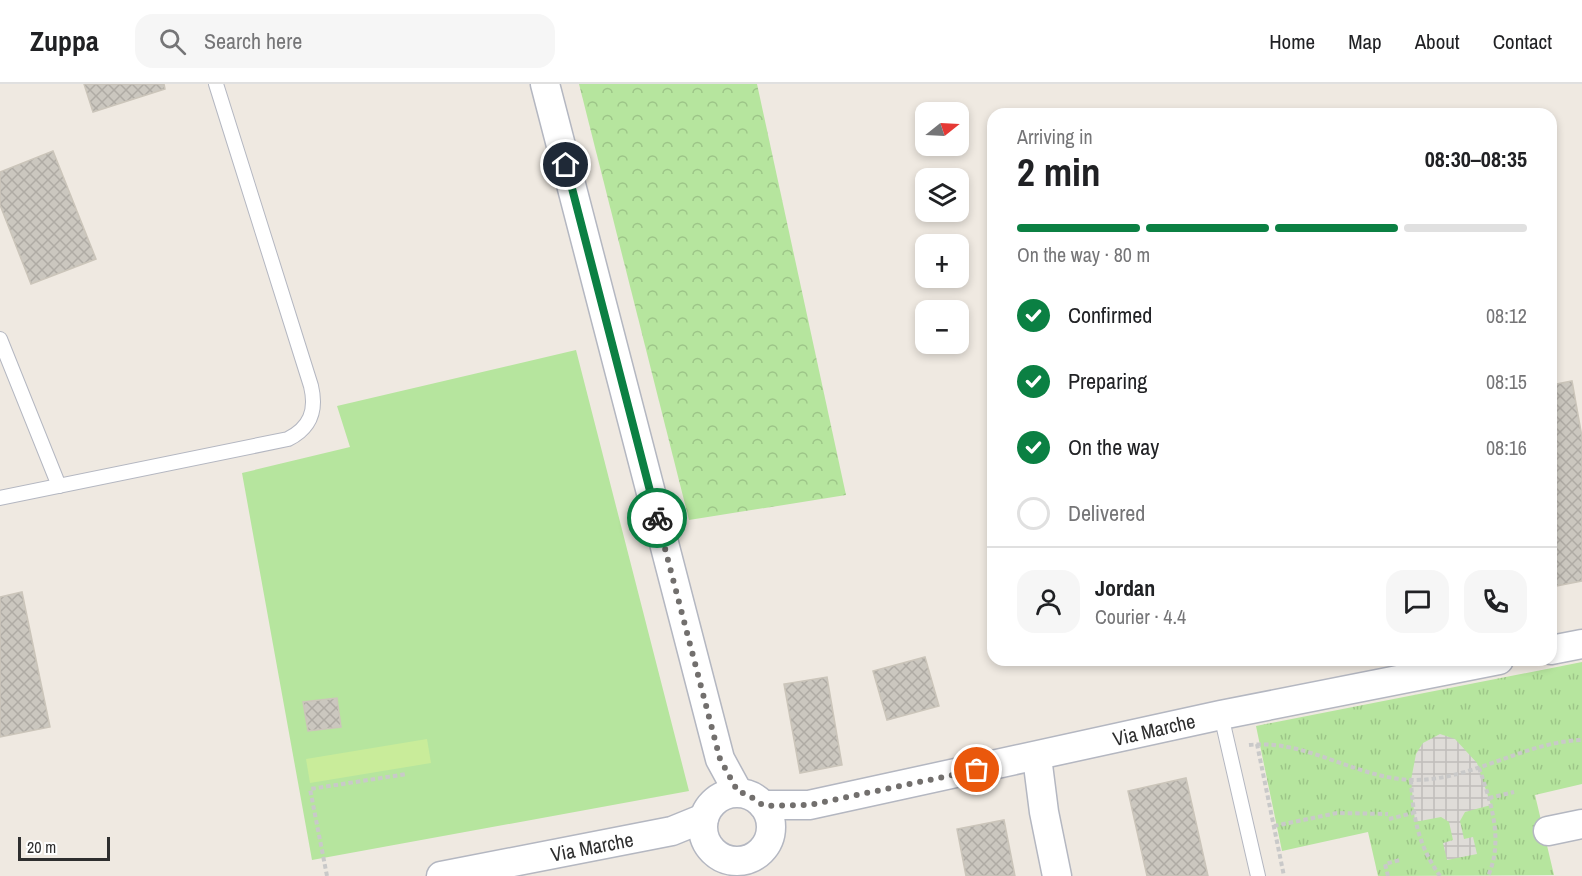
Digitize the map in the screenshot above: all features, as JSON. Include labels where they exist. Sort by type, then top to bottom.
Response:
[{"type":"street","points":[[545,84],[720,759],[716,811],[718,855],[747,867],[768,840],[767,813],[747,794],[716,811]]},
{"type":"street","points":[[1557,649],[1582,644]]},
{"type":"street","name":"Via Marche","points":[[767,813],[1037,757],[1221,715],[1469,666]]},
{"type":"street","points":[[1037,757],[1044,812],[1058,876]]},
{"type":"street","name":"Via Marche","points":[[441,876],[672,831],[716,811]]},
{"type":"street","points":[[1548,831],[1582,824]]},
{"type":"lane","points":[[0,498],[288,439],[299,433],[313,412],[311,386],[216,84]]},
{"type":"lane","points":[[0,339],[59,486]]},
{"type":"lane","points":[[1221,715],[1258,876]]},
{"type":"path","points":[[1228,746],[1257,744],[1308,751],[1364,771],[1411,780],[1444,778],[1479,768],[1534,747],[1582,740]]},
{"type":"path","points":[[1257,744],[1284,876]]},
{"type":"path","points":[[1479,768],[1489,798],[1495,832],[1494,852],[1488,876]]},
{"type":"path","points":[[327,876],[310,789],[407,774]]},
{"type":"path","points":[[1411,780],[1413,813],[1419,838],[1440,876]]},
{"type":"path","points":[[1489,798],[1514,792]]},
{"type":"path","points":[[1274,826],[1337,813],[1388,817],[1413,813]]},
{"type":"path","points":[[1388,876],[1385,864],[1400,860]]},
{"type":"green space","points":[[579,84],[757,84],[846,495],[689,520]]},
{"type":"green space","points":[[576,350],[689,791],[312,860],[242,473],[350,447],[337,406]]},
{"type":"green space","points":[[1582,662],[1582,784],[1535,795],[1554,875],[1378,876],[1368,832],[1282,851],[1256,726]]},
{"type":"green space","points":[[427,739],[431,763],[310,783],[306,759]]},
{"type":"shaded area","points":[[1440,734],[1455,739],[1477,763],[1491,805],[1465,812],[1460,821],[1464,839],[1473,837],[1477,854],[1447,860],[1443,843],[1453,840],[1449,822],[1441,817],[1415,822],[1411,780],[1416,754],[1423,743]]},
{"type":"building","points":[[84,84],[164,84],[165,89],[93,112]]},
{"type":"building","points":[[53,151],[96,259],[31,284],[0,205],[0,172]]},
{"type":"building","points":[[1572,381],[1582,437],[1582,581],[1557,586],[1557,384]]},
{"type":"building","points":[[22,592],[50,727],[0,737],[0,597]]},
{"type":"building","points":[[925,657],[939,706],[887,720],[873,671]]},
{"type":"building","points":[[827,677],[842,765],[800,773],[784,684]]},
{"type":"building","points":[[337,698],[341,727],[308,731],[303,702]]},
{"type":"building","points":[[1186,778],[1208,876],[1147,876],[1128,791]]},
{"type":"building","points":[[1004,820],[1015,876],[966,876],[957,829]]},
{"type":"way so far","points":[[657,518],[720,759],[738,792],[747,794],[764,806],[809,805],[977,770]]},
{"type":"route","points":[[566,165],[657,518]]}]
